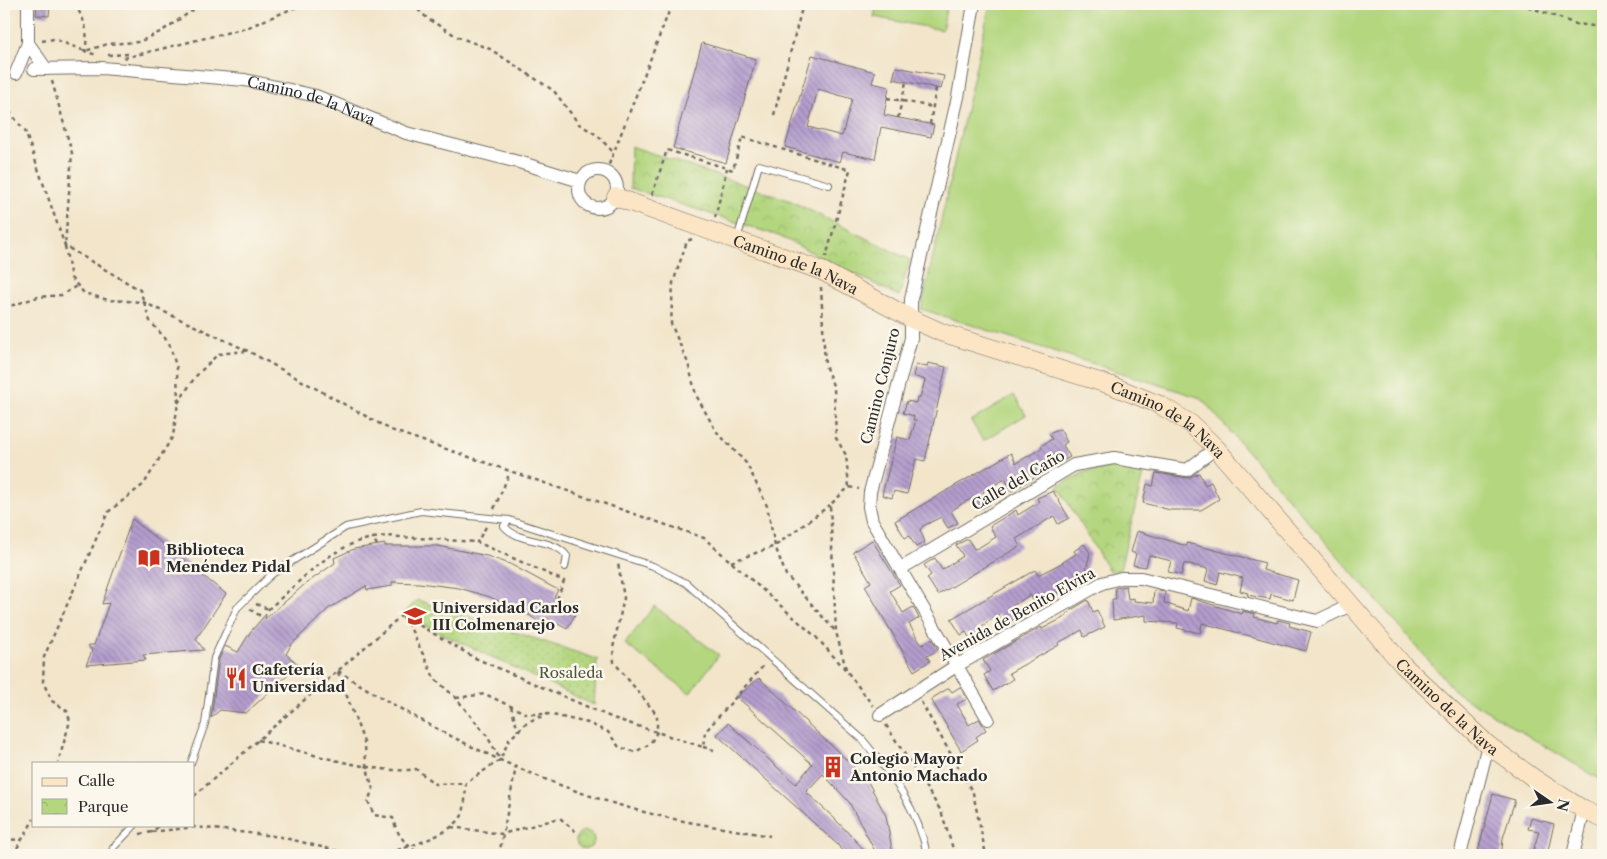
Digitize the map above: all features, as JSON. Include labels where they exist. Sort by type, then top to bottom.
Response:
[{"type":"street","points":[[16,73],[28,43],[28,4]]},
{"type":"street","name":"Camino Conjuro","points":[[974,4],[958,97],[911,299],[911,338],[870,492],[869,507],[872,521],[988,719]]},
{"type":"street","points":[[28,43],[40,69]]},
{"type":"street","name":"Camino de la Nava","points":[[40,69],[101,62],[245,80],[316,96],[406,133],[522,163],[580,181]]},
{"type":"street","points":[[591,171],[606,172],[616,182],[616,197],[605,208],[590,207],[579,196],[580,181],[591,171]]},
{"type":"street","name":"Camino de la Nava","points":[[616,197],[822,271],[912,319],[943,333],[1113,386],[1160,405],[1191,424],[1216,448],[1353,604],[1402,664],[1488,745],[1535,779],[1584,810],[1603,819]]},
{"type":"street","name":"Calle del Caño","points":[[900,569],[1074,465],[1114,458],[1188,470],[1216,448]]},
{"type":"street","name":"Avenida de Benito Elvira","points":[[880,715],[914,691],[956,666],[1102,583],[1121,578],[1141,578],[1316,621],[1353,604]]},
{"type":"street","points":[[1460,855],[1488,745]]},
{"type":"street","points":[[1573,855],[1584,810]]},
{"type":"lane","points":[[736,240],[759,165],[829,185]]},
{"type":"lane","points":[[191,762],[205,724],[214,658],[237,608],[272,574],[346,527],[421,511],[509,520],[653,566],[686,583],[862,739],[887,768],[907,799],[924,839],[927,855]]},
{"type":"lane","points":[[509,520],[504,526],[511,535],[562,549],[567,556],[566,567]]},
{"type":"lane","points":[[111,855],[113,848],[134,826]]},
{"type":"path","points":[[74,4],[86,24],[87,39],[85,51]]},
{"type":"path","points":[[85,51],[108,44],[140,42],[162,32],[202,4]]},
{"type":"path","points":[[28,43],[54,40],[85,51],[101,62],[246,28],[294,8],[316,4]]},
{"type":"path","points":[[412,4],[428,19],[458,37],[490,49],[554,91],[579,124],[597,135],[614,153]]},
{"type":"path","points":[[606,172],[672,4]]},
{"type":"path","points":[[774,115],[803,4]]},
{"type":"path","points":[[1521,4],[1576,24],[1603,28]]},
{"type":"path","points":[[40,69],[56,91],[72,153],[65,246]]},
{"type":"path","points":[[898,118],[906,82]]},
{"type":"path","points":[[930,124],[936,88]]},
{"type":"path","points":[[887,98],[933,107]]},
{"type":"path","points":[[4,105],[25,131],[65,246],[71,278],[84,293],[108,300],[143,302],[248,351],[391,430],[704,538],[816,637],[846,670],[880,715],[941,810],[955,855]]},
{"type":"path","points":[[727,168],[712,231],[688,241],[673,283],[671,324],[688,364],[696,395],[716,431],[747,464],[767,506],[775,546],[786,575],[836,632]]},
{"type":"path","points":[[58,762],[70,721],[67,711],[52,701],[43,682],[44,657],[108,512],[144,484],[173,436],[178,403],[177,369],[169,343],[150,321],[140,290],[65,246]]},
{"type":"path","points":[[822,271],[820,296],[825,331],[825,365],[834,388],[836,438],[846,454],[849,487]]},
{"type":"path","points":[[4,308],[38,297],[62,295],[78,285]]},
{"type":"path","points":[[178,403],[195,377],[218,354],[248,351]]},
{"type":"path","points":[[476,542],[490,519],[510,472]]},
{"type":"path","points":[[731,562],[775,546],[830,505],[849,487]]},
{"type":"path","points":[[849,487],[870,492]]},
{"type":"path","points":[[830,505],[836,632],[846,670]]},
{"type":"path","points":[[262,618],[250,609],[257,603],[266,608],[266,611],[325,559],[360,540],[386,536],[476,542],[564,581],[557,599]]},
{"type":"path","points":[[373,538],[377,545]]},
{"type":"path","points":[[456,698],[485,694],[528,714],[548,714],[588,723],[608,732],[619,747],[635,752],[650,744],[657,732],[657,715],[614,662],[613,648],[624,598],[616,553]]},
{"type":"path","points":[[402,615],[475,658],[613,718],[714,750]]},
{"type":"path","points":[[195,795],[402,615]]},
{"type":"path","points":[[402,615],[414,635],[434,678],[456,698],[487,736],[500,760]]},
{"type":"path","points":[[703,747],[705,732],[770,658]]},
{"type":"path","points":[[338,671],[440,730],[516,767],[596,796],[668,818],[770,836]]},
{"type":"path","points":[[338,671],[366,745],[366,765],[373,789],[368,801],[374,815],[393,818],[396,832],[408,846],[421,855]]},
{"type":"path","points":[[914,691],[973,793],[986,855]]},
{"type":"path","points":[[511,706],[518,731]]},
{"type":"path","points":[[258,740],[401,772],[416,769],[436,784],[466,783],[500,760],[509,740],[527,722],[548,714]]},
{"type":"path","points":[[499,855],[516,767]]},
{"type":"path","points":[[382,855],[451,827],[462,816],[466,783]]},
{"type":"path","points":[[451,827],[502,834],[560,818],[576,832]]},
{"type":"path","points":[[13,855],[32,822]]},
{"type":"path","points":[[152,832],[159,826]]},
{"type":"path","points":[[124,835],[194,827],[281,837],[346,853],[367,855]]},
{"type":"path","points":[[4,839],[22,840]]},
{"type":"path","points":[[584,855],[589,852]]},
{"type":"green space","points":[[877,4],[947,4],[942,30],[874,17]]},
{"type":"green space","points":[[990,4],[1603,4],[1603,781],[1457,693],[1201,398],[921,309]]},
{"type":"green space","points":[[631,146],[791,201],[910,260],[899,296],[779,236],[630,188]]},
{"type":"green space","points":[[1014,395],[1026,415],[983,441],[971,421]]},
{"type":"green space","points":[[1114,466],[1144,470],[1120,570],[1109,571],[1058,486],[1085,472]]},
{"type":"green space","name":"Rosaleda","points":[[417,600],[597,659],[594,705],[402,615]]},
{"type":"green space","points":[[654,606],[719,655],[690,693],[625,644]]},
{"type":"green space","points":[[585,831],[591,834],[594,840],[591,846],[585,849],[579,846],[576,840],[579,834]]},
{"type":"building","points":[[37,4],[50,4],[49,16],[36,15]]},
{"type":"building","points":[[702,43],[756,59],[726,163],[673,148]]},
{"type":"building","points":[[812,55],[875,72],[872,83],[889,87],[884,115],[934,125],[931,137],[881,127],[875,159],[843,152],[840,162],[785,147]],"holes":[[[818,89],[852,99],[842,136],[808,127]]]},
{"type":"building","points":[[896,67],[944,76],[941,89],[893,79]]},
{"type":"building","points":[[928,363],[946,367],[925,461],[916,459],[907,494],[894,491],[892,498],[882,495],[897,437],[910,440],[916,420],[913,420],[914,416],[903,413],[907,401],[916,403],[917,398],[920,398],[925,380],[913,376],[916,365],[927,367]]},
{"type":"building","points":[[1060,429],[1067,442],[1063,445],[1070,457],[1059,463],[1056,459],[1035,471],[1038,475],[1012,491],[1005,479],[983,492],[990,504],[980,509],[973,498],[963,503],[951,511],[958,523],[948,528],[941,517],[923,526],[920,530],[925,542],[916,547],[909,536],[905,538],[895,521],[1011,453],[1016,463],[1042,448],[1041,446],[1052,439],[1049,434]]},
{"type":"building","points":[[1156,473],[1188,478],[1199,473],[1205,485],[1211,482],[1219,499],[1201,510],[1170,510],[1143,503],[1147,484],[1153,486]]},
{"type":"building","points":[[1053,491],[1069,518],[1058,524],[1054,516],[1016,539],[1020,546],[938,595],[927,578],[931,575],[924,565],[935,558],[942,570],[963,556],[956,545],[968,539],[974,549],[978,548],[996,537],[990,526],[1016,510],[1018,515],[1039,502],[1037,498]]},
{"type":"building","name":"Biblioteca Menéndez Pidal","points":[[132,519],[226,594],[196,639],[204,650],[143,655],[146,660],[86,665],[92,651],[88,645],[94,645],[109,603],[102,604]]},
{"type":"building","points":[[1137,531],[1187,546],[1187,543],[1265,563],[1263,570],[1298,580],[1293,600],[1271,594],[1270,599],[1247,595],[1248,593],[1240,591],[1243,578],[1220,572],[1217,585],[1205,581],[1208,569],[1189,564],[1184,564],[1181,575],[1168,572],[1171,561],[1149,555],[1146,567],[1133,565],[1136,554],[1131,552]]},
{"type":"building","points":[[872,540],[900,585],[890,591],[903,613],[913,607],[919,618],[909,624],[919,641],[922,645],[932,639],[938,650],[927,656],[930,661],[914,671],[865,586],[871,582],[853,552]]},
{"type":"building","points":[[385,544],[385,546],[438,546],[487,556],[510,564],[558,590],[554,597],[577,611],[567,629],[544,616],[540,623],[529,615],[490,597],[459,588],[392,582],[392,586],[367,590],[366,586],[328,609],[291,645],[286,654],[299,665],[246,713],[220,710],[211,718],[219,659],[225,646],[238,652],[251,631],[266,614],[265,619],[304,585],[335,563],[334,558],[354,549]]},
{"type":"building","points":[[1084,544],[1090,553],[1085,575],[1037,606],[1030,595],[1009,608],[1015,619],[1004,625],[998,614],[978,629],[983,638],[973,644],[966,632],[961,635],[951,619],[1035,570],[1038,575],[1060,564],[1076,554],[1074,551]]},
{"type":"building","points":[[1126,586],[1128,599],[1134,598],[1134,601],[1153,603],[1154,590],[1165,592],[1164,603],[1188,611],[1191,598],[1242,614],[1243,611],[1255,614],[1254,617],[1277,623],[1278,620],[1290,623],[1289,626],[1311,632],[1306,651],[1202,623],[1200,633],[1177,628],[1178,623],[1146,621],[1146,615],[1113,620],[1112,599],[1116,599],[1115,588]]},
{"type":"building","points":[[1088,600],[1093,612],[1097,610],[1105,627],[1084,637],[1082,630],[1058,643],[1059,645],[1009,673],[1013,679],[993,691],[984,675],[990,671],[983,660],[1041,627],[1042,629],[1063,618],[1071,610]]},
{"type":"building","name":"Colegio Mayor Antonio Machado","points":[[759,678],[866,778],[886,816],[893,855],[877,855],[849,802],[823,774],[806,792],[869,855],[844,855],[838,845],[717,735],[728,723],[796,784],[812,764],[737,697]]},
{"type":"building","points":[[960,687],[967,699],[957,704],[969,725],[979,719],[986,730],[976,737],[978,740],[961,751],[931,699],[949,688],[952,692]]},
{"type":"building","points":[[1493,794],[1515,800],[1503,838],[1500,855],[1477,855]]},
{"type":"building","points":[[1531,818],[1554,824],[1547,855],[1532,855],[1539,831],[1528,829]]},
{"type":"place","name":"Biblioteca Menéndez Pidal","points":[[149,558]]},
{"type":"place","name":"Universidad Carlos III Colmenarejo","points":[[415,616]]},
{"type":"place","name":"Cafetería Universidad","points":[[236,678]]},
{"type":"place","name":"Colegio Mayor Antonio Machado","points":[[833,767]]}]
